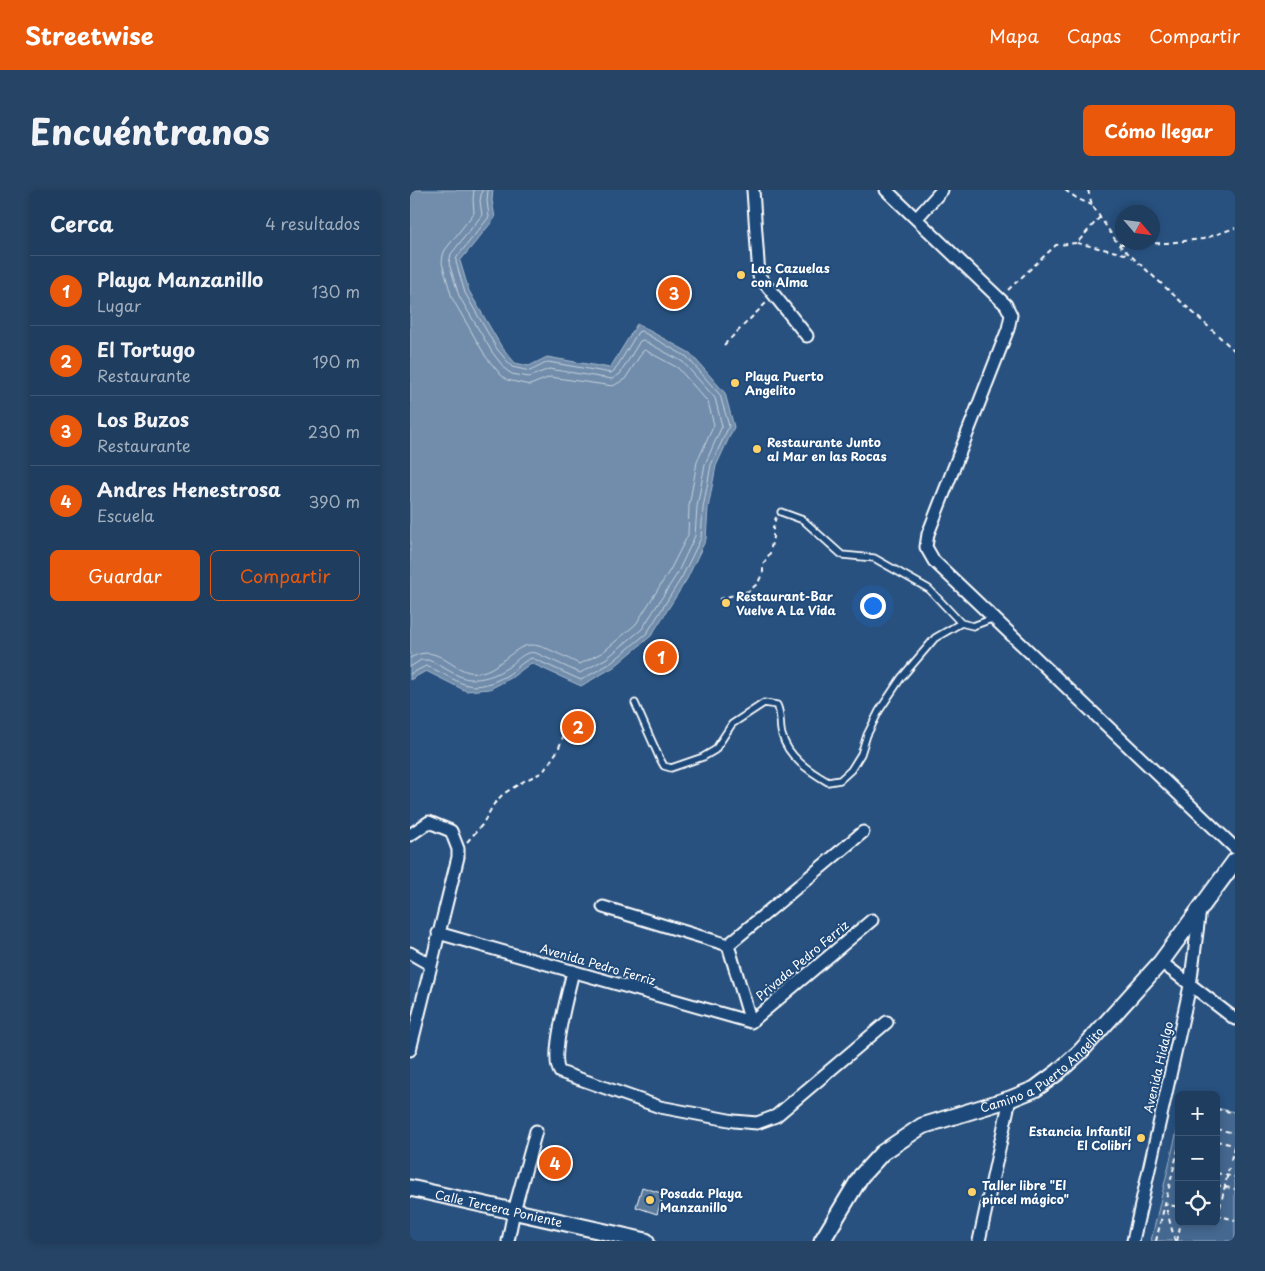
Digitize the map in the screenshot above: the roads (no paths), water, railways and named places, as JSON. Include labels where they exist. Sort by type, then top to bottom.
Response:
[{"type":"street","points":[[753,190],[759,276],[806,336]]},
{"type":"street","points":[[886,190],[999,298],[1006,305],[1011,315],[1008,328],[928,534],[926,547],[934,561],[1235,848]]},
{"type":"street","points":[[916,219],[942,190]]},
{"type":"street","points":[[410,835],[428,822],[451,831],[458,849],[458,857],[410,1050]]},
{"type":"street","points":[[728,945],[863,832]]},
{"type":"street","name":"Camino a Puerto Angelito","points":[[822,1241],[861,1176],[882,1153],[922,1126],[1010,1099],[1035,1089],[1080,1052],[1161,962],[1235,861]]},
{"type":"street","points":[[603,907],[728,945]]},
{"type":"street","name":"Avenida Hidalgo","points":[[1133,1241],[1190,986],[1200,907]]},
{"type":"street","name":"Privada Pedro Ferriz","points":[[751,1022],[872,920]]},
{"type":"street","name":"Avenida Pedro Ferriz","points":[[438,933],[751,1022]]},
{"type":"street","points":[[728,945],[751,1022]]},
{"type":"street","points":[[410,953],[431,965]]},
{"type":"street","points":[[1161,962],[1235,1019]]},
{"type":"street","points":[[573,971],[556,1052],[557,1068],[560,1072],[660,1108],[734,1122],[757,1123],[776,1116],[888,1022]]},
{"type":"street","points":[[979,1241],[1010,1099]]},
{"type":"street","points":[[508,1241],[514,1211],[536,1131]]},
{"type":"street","name":"Calle Tercera Poniente","points":[[410,1188],[646,1241]]},
{"type":"lane","points":[[781,512],[802,520],[842,555],[874,558],[930,589],[961,623],[973,626],[994,618]]},
{"type":"lane","points":[[635,703],[659,757],[664,766],[668,768],[685,764],[715,750],[732,724],[764,703],[777,705],[781,713],[782,737],[791,754],[828,782],[840,780],[852,770],[861,754],[879,711],[901,678],[935,638],[961,623]]},
{"type":"water","points":[[410,190],[493,190],[492,200],[495,218],[460,261],[469,291],[501,346],[515,363],[529,366],[547,357],[610,368],[637,324],[690,353],[725,393],[734,427],[716,466],[708,508],[706,539],[687,579],[651,636],[614,667],[581,686],[531,663],[511,678],[490,689],[466,691],[426,671],[410,680]]},
{"type":"place","name":"Las Cazuelas con Alma","points":[[741,275]]},
{"type":"place","name":"Los Buzos","points":[[674,293]]},
{"type":"place","name":"Playa Puerto Angelito","points":[[735,383]]},
{"type":"place","name":"Restaurante Junto al Mar en las Rocas","points":[[757,449]]},
{"type":"place","name":"Restaurant-Bar Vuelve A La Vida","points":[[726,603]]},
{"type":"place","name":"Playa Manzanillo","points":[[661,657]]},
{"type":"place","name":"El Tortugo","points":[[578,727]]},
{"type":"place","name":"Estancia Infantil El Colibrí","points":[[1141,1138]]},
{"type":"place","name":"Andres Henestrosa","points":[[555,1163]]},
{"type":"place","name":"Taller libre \"El pincel mágico\"","points":[[972,1192]]},
{"type":"place","name":"Posada Playa Manzanillo","points":[[650,1200]]}]
